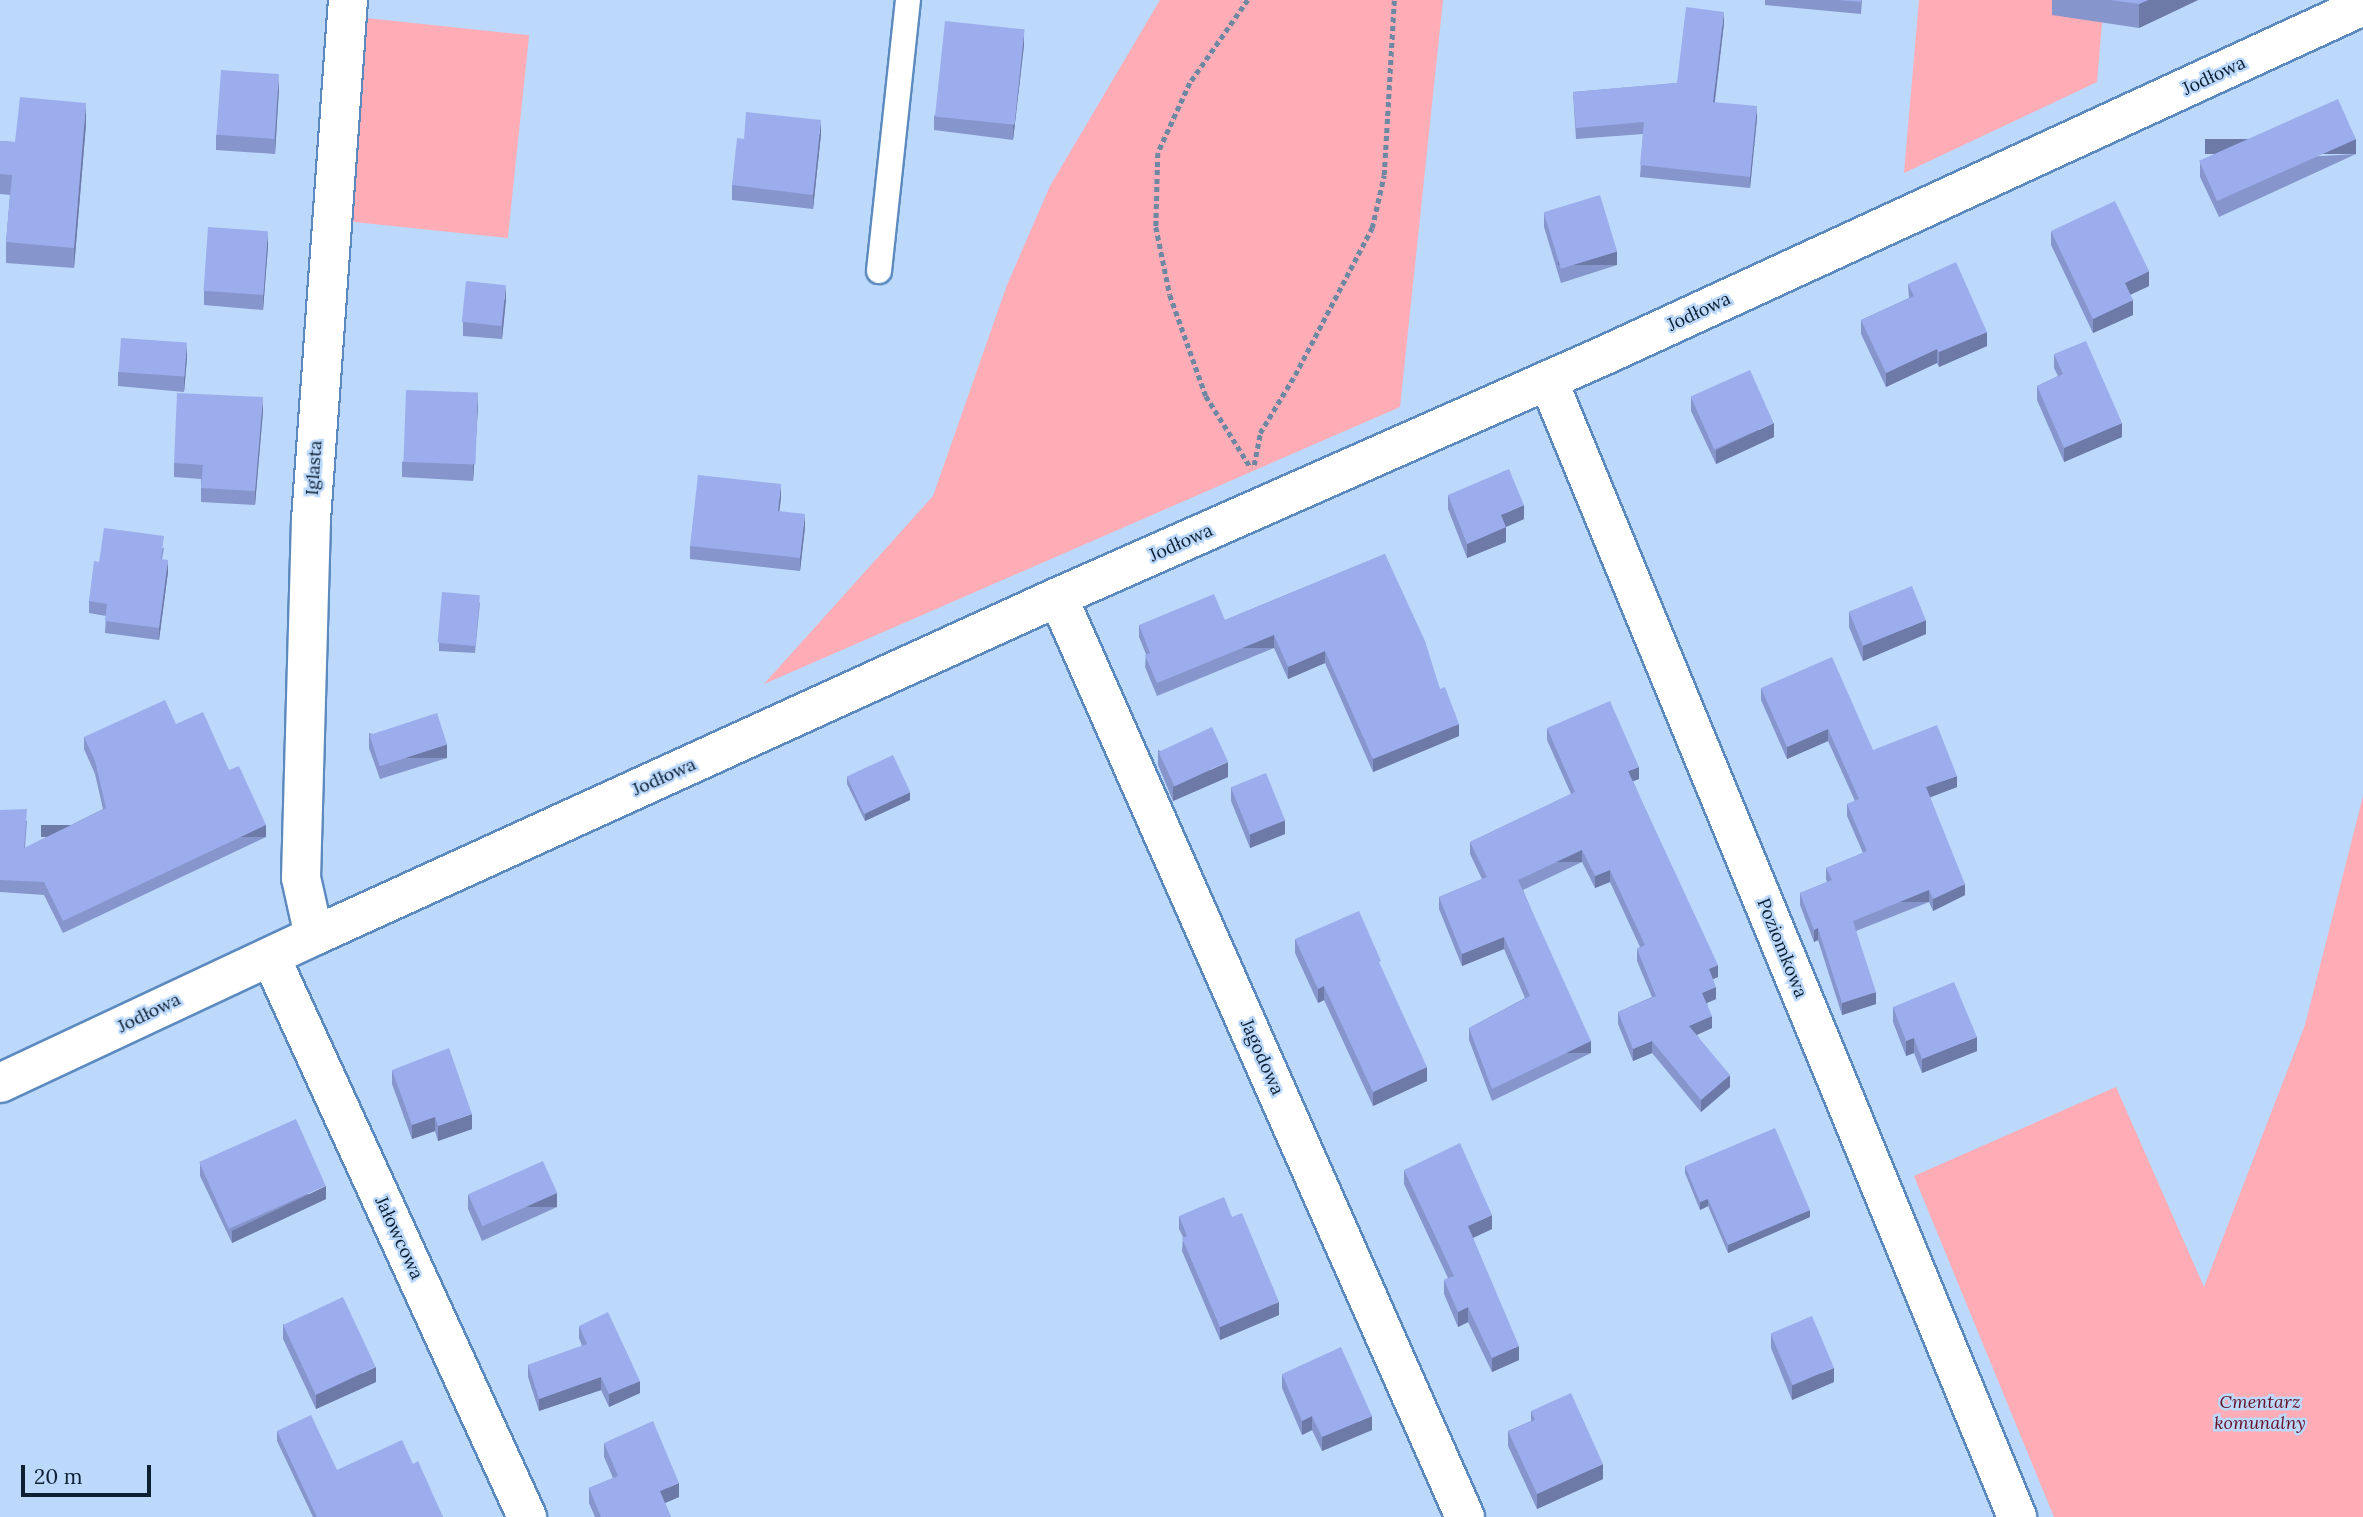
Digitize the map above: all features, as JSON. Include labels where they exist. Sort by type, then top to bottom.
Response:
[{"type":"street","name":"Iglasta","points":[[314,936],[302,877],[311,520],[348,0]]},
{"type":"street","name":"Jodłowa","points":[[0,1083],[314,936],[1058,597],[1548,380],[2363,6]]},
{"type":"street","name":"Poziomkowa","points":[[1548,380],[2017,1517]]},
{"type":"street","name":"Jagodowa","points":[[1058,597],[1465,1517]]},
{"type":"street","name":"Jałowcowa","points":[[271,958],[527,1517]]},
{"type":"lane","points":[[879,271],[908,0]]},
{"type":"path","points":[[1248,0],[1191,83],[1158,153],[1156,227],[1170,295],[1206,396],[1253,471],[1260,433],[1295,375],[1372,228],[1384,174],[1394,0]]},
{"type":"green space","points":[[1160,0],[1443,0],[1400,407],[764,684],[933,496],[1007,285],[1050,186]]},
{"type":"green space","points":[[1919,0],[2104,0],[2097,82],[1904,173]]},
{"type":"green space","points":[[366,18],[529,35],[508,238],[345,221]]},
{"type":"green space","name":"Cmentarz komunalny","points":[[2363,796],[2363,1517],[2054,1517],[1914,1176],[2116,1087],[2204,1287],[2305,1025]]},
{"type":"building","points":[[2110,0],[2148,0],[2139,4]]},
{"type":"building","points":[[1686,7],[1724,12],[1713,102],[1757,106],[1750,177],[1640,165],[1644,122],[1576,128],[1573,92],[1677,83]]},
{"type":"building","points":[[945,21],[1025,29],[1015,125],[935,116]]},
{"type":"building","points":[[221,70],[279,74],[274,139],[216,135]]},
{"type":"building","points":[[20,97],[86,103],[74,248],[6,242],[12,175],[0,174],[0,141],[15,142]]},
{"type":"building","points":[[2338,99],[2356,139],[2217,201],[2199,161]]},
{"type":"building","points":[[746,112],[821,120],[813,195],[732,185],[737,138],[744,139]]},
{"type":"building","points":[[1600,195],[1617,251],[1561,269],[1544,212]]},
{"type":"building","points":[[2115,201],[2149,271],[2125,283],[2133,300],[2093,319],[2051,231]]},
{"type":"building","points":[[208,227],[268,231],[263,295],[204,291]]},
{"type":"building","points":[[1956,262],[1987,332],[1939,352],[1937,349],[1886,373],[1861,320],[1914,296],[1908,284]]},
{"type":"building","points":[[466,281],[506,285],[501,326],[462,322]]},
{"type":"building","points":[[121,338],[187,343],[184,377],[119,372]]},
{"type":"building","points":[[2086,341],[2122,423],[2064,448],[2037,386],[2063,374],[2054,354]]},
{"type":"building","points":[[1750,370],[1774,423],[1714,449],[1691,396]]},
{"type":"building","points":[[406,390],[478,393],[475,464],[403,462]]},
{"type":"building","points":[[177,393],[263,397],[255,491],[201,488],[203,465],[174,463]]},
{"type":"building","points":[[1509,469],[1524,505],[1501,515],[1506,527],[1467,544],[1448,495]]},
{"type":"building","points":[[698,475],[781,484],[778,511],[805,514],[800,558],[690,546]]},
{"type":"building","points":[[104,528],[164,536],[161,559],[168,560],[159,628],[105,621],[107,604],[89,601],[94,561],[99,562]]},
{"type":"building","points":[[1385,554],[1425,641],[1440,689],[1445,687],[1459,724],[1373,759],[1325,651],[1288,667],[1274,635],[1157,683],[1145,655],[1150,653],[1139,625],[1214,594],[1225,620]]},
{"type":"building","points":[[1912,586],[1926,620],[1863,646],[1849,611]]},
{"type":"building","points":[[442,592],[480,595],[475,646],[438,643]]},
{"type":"building","points":[[1832,657],[1873,750],[1937,725],[1957,776],[1926,787],[1965,884],[1933,899],[1929,890],[1853,921],[1876,992],[1842,1003],[1818,928],[1814,930],[1800,893],[1832,880],[1826,868],[1867,851],[1847,804],[1859,799],[1828,729],[1787,747],[1761,688]]},
{"type":"building","points":[[165,700],[176,724],[203,712],[229,770],[239,766],[266,825],[63,921],[44,882],[0,880],[0,810],[27,809],[24,848],[106,808],[95,761],[84,737]]},
{"type":"building","points":[[1610,701],[1639,767],[1628,771],[1718,965],[1709,969],[1716,987],[1702,993],[1712,1016],[1689,1026],[1730,1075],[1701,1100],[1652,1041],[1633,1049],[1618,1012],[1656,996],[1637,949],[1645,945],[1610,870],[1595,876],[1582,850],[1518,880],[1591,1041],[1492,1089],[1469,1028],[1530,996],[1504,937],[1462,954],[1439,897],[1487,877],[1470,842],[1575,792],[1547,728]]},
{"type":"building","points":[[437,713],[447,744],[380,766],[369,735]]},
{"type":"building","points":[[1212,727],[1228,761],[1175,786],[1159,752]]},
{"type":"building","points":[[893,755],[910,792],[864,814],[847,777]]},
{"type":"building","points":[[1266,773],[1285,820],[1250,835],[1231,787]]},
{"type":"building","points":[[1359,911],[1427,1067],[1373,1092],[1324,986],[1318,989],[1295,939]]},
{"type":"building","points":[[1954,982],[1977,1037],[1922,1059],[1914,1038],[1906,1041],[1893,1007]]},
{"type":"building","points":[[449,1048],[472,1114],[438,1126],[435,1117],[412,1125],[392,1070]]},
{"type":"building","points":[[296,1119],[326,1186],[229,1229],[199,1162]]},
{"type":"building","points":[[1775,1128],[1810,1210],[1728,1245],[1708,1199],[1700,1202],[1685,1166]]},
{"type":"building","points":[[1460,1143],[1492,1215],[1468,1226],[1519,1346],[1492,1358],[1468,1307],[1458,1312],[1444,1280],[1454,1276],[1404,1170]]},
{"type":"building","points":[[543,1161],[557,1193],[482,1226],[468,1194]]},
{"type":"building","points":[[1224,1197],[1232,1217],[1242,1213],[1279,1302],[1220,1327],[1182,1238],[1187,1236],[1179,1216]]},
{"type":"building","points":[[343,1297],[376,1367],[316,1395],[283,1325]]},
{"type":"building","points":[[608,1312],[640,1381],[609,1394],[601,1377],[539,1399],[528,1365],[587,1344],[579,1326]]},
{"type":"building","points":[[1812,1316],[1834,1368],[1792,1385],[1771,1334]]},
{"type":"building","points":[[1341,1347],[1372,1416],[1322,1437],[1312,1416],[1302,1421],[1282,1374]]},
{"type":"building","points":[[1571,1393],[1603,1464],[1537,1494],[1508,1431],[1535,1420],[1531,1411]]},
{"type":"building","points":[[311,1415],[337,1470],[402,1440],[413,1464],[418,1461],[443,1517],[317,1517],[277,1431]]},
{"type":"building","points":[[653,1421],[679,1483],[660,1491],[671,1517],[601,1517],[589,1488],[618,1476],[604,1443]]}]
